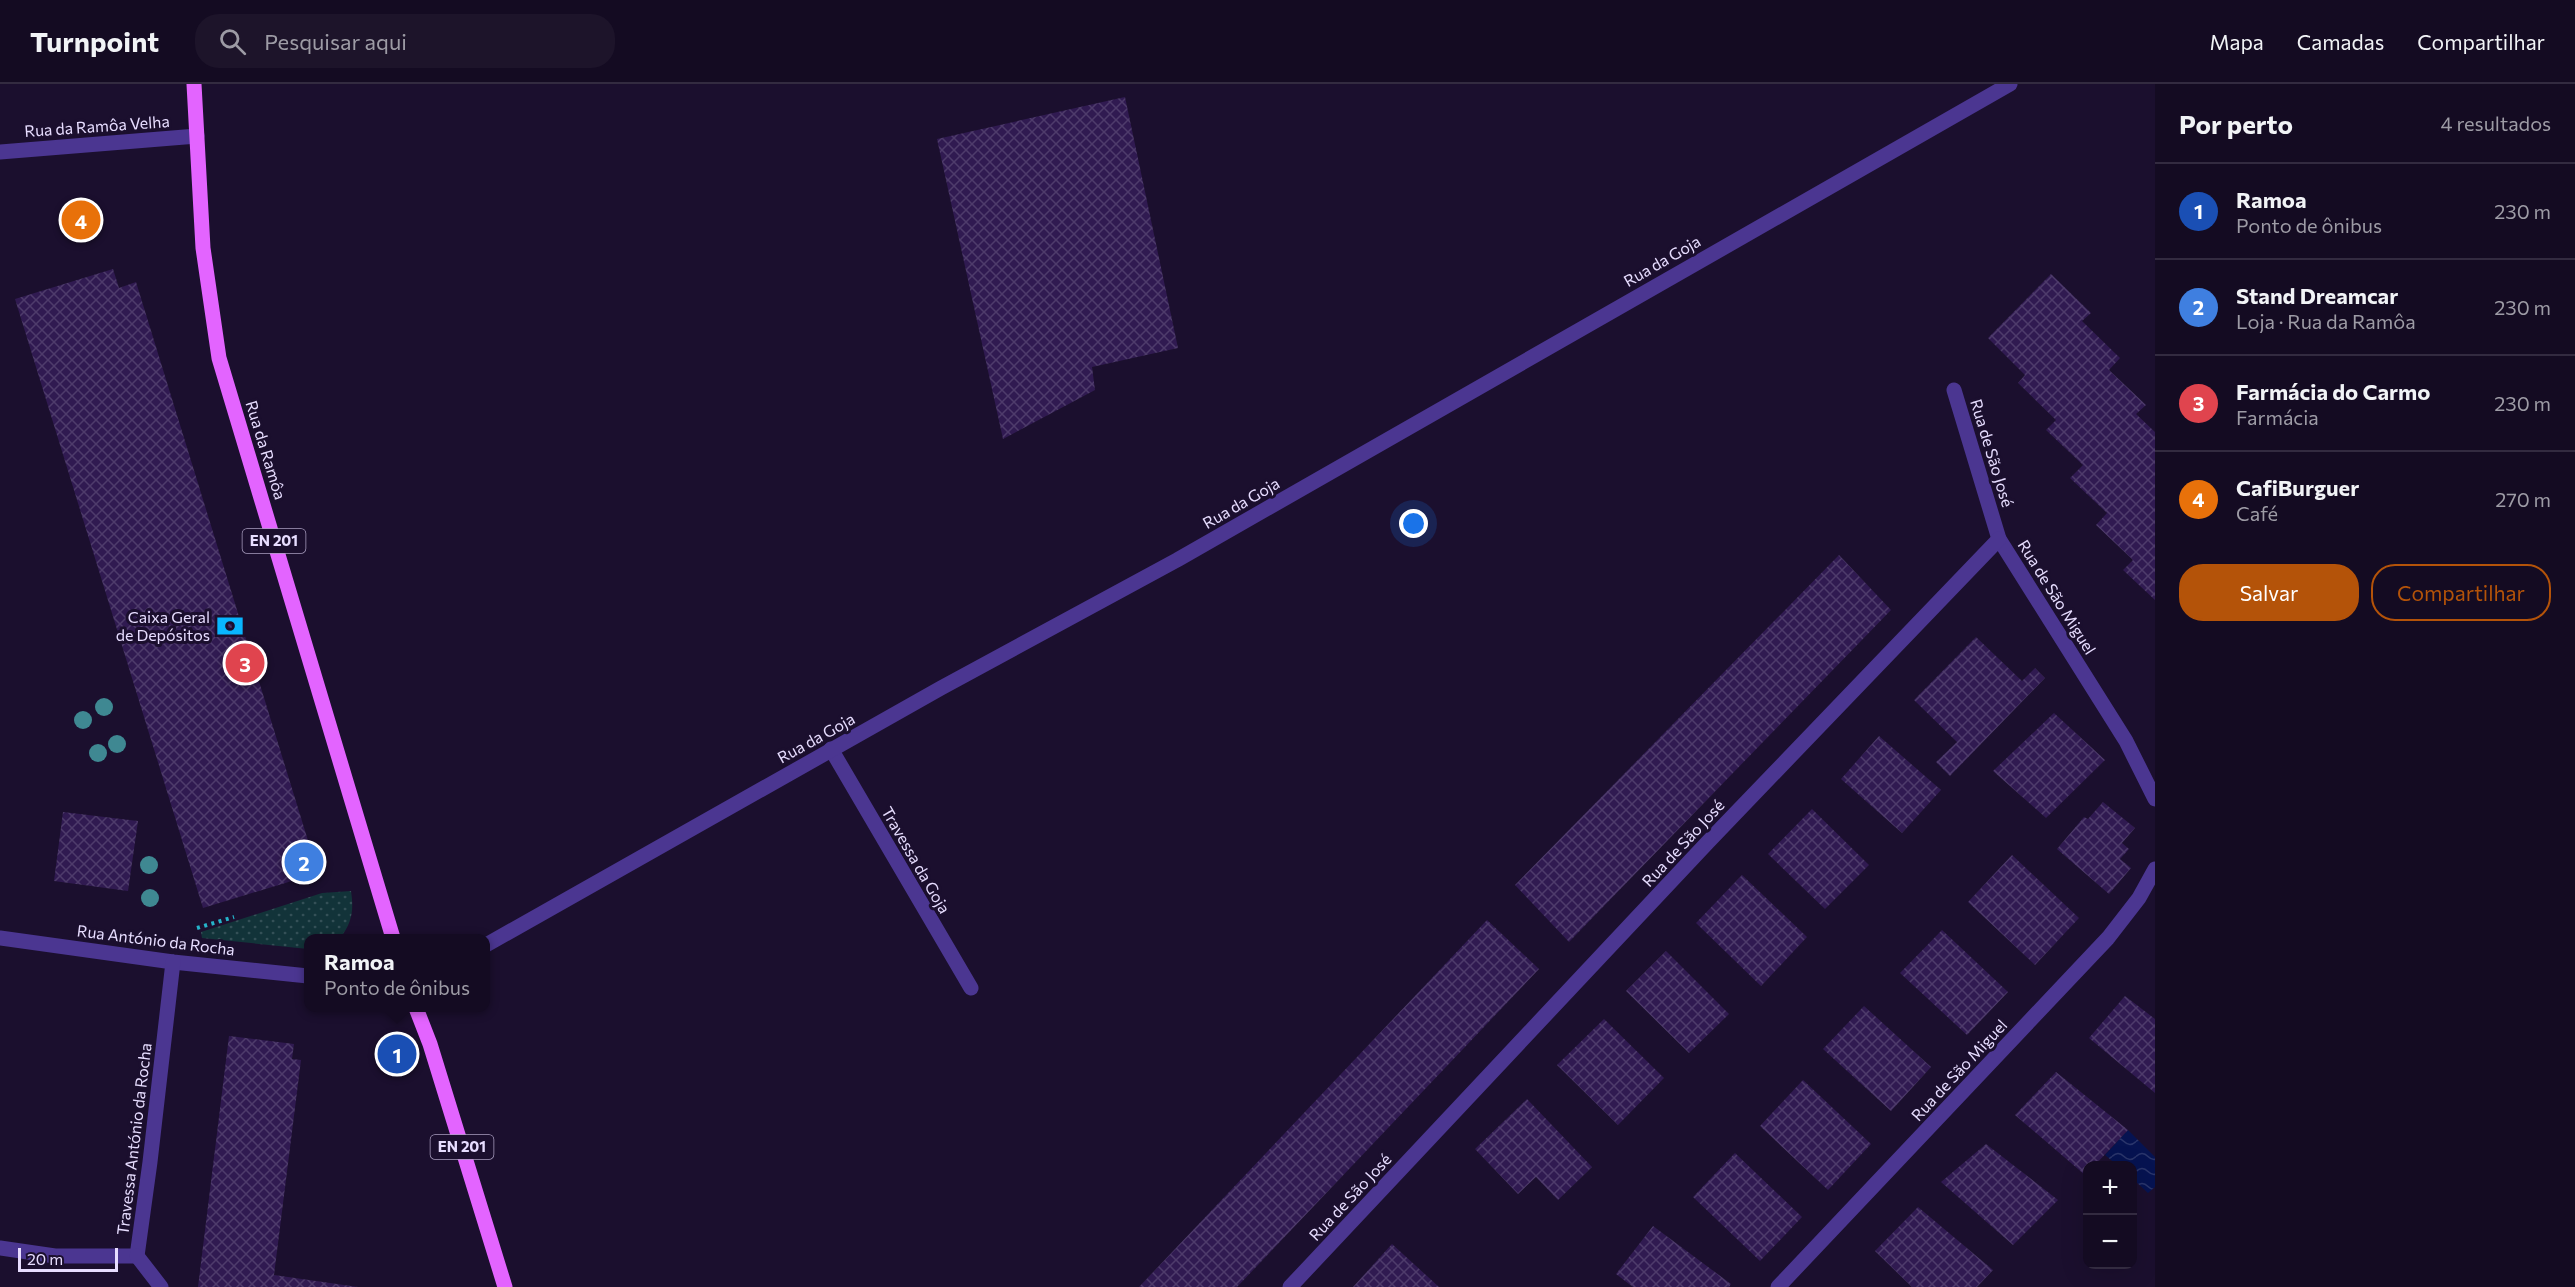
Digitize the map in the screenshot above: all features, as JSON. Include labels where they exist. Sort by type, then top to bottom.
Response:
[{"type":"main road","name":"EN 201","points":[[194,84],[197,136]]},
{"type":"main road","name":"Rua da Ramôa","points":[[197,136],[203,248],[219,358],[392,934]]},
{"type":"main road","name":"EN 201","points":[[418,1012],[430,1044],[505,1287]]},
{"type":"street","name":"Rua da Goja","points":[[490,943],[831,750],[1177,560],[2010,84]]},
{"type":"street","name":"Rua da Ramôa Velha","points":[[0,152],[197,136]]},
{"type":"street","name":"Rua de São José","points":[[1290,1287],[1707,843],[1999,539],[1954,390]]},
{"type":"street","name":"Rua de São Miguel","points":[[1999,539],[2126,741],[2155,799]]},
{"type":"street","name":"Travessa da Goja","points":[[831,750],[971,988]]},
{"type":"street","name":"Rua de São Miguel","points":[[1778,1287],[2108,938],[2139,898],[2155,869]]},
{"type":"street","name":"Rua António da Rocha","points":[[0,938],[173,962],[304,975]]},
{"type":"street","name":"Travessa António da Rocha","points":[[0,1248],[55,1256],[137,1256],[173,962]]},
{"type":"street","points":[[137,1256],[160,1287]]},
{"type":"path","points":[[197,928],[234,917]]},
{"type":"green space","points":[[351,891],[351,916],[343,934],[304,934],[304,949],[202,938],[201,932],[322,893]]},
{"type":"water","points":[[2128,1130],[2155,1157],[2155,1187],[2148,1193],[2137,1183],[2137,1161],[2112,1161],[2105,1155]]},
{"type":"building","points":[[1125,97],[1178,348],[1092,367],[1095,390],[1003,439],[937,139]]},
{"type":"building","points":[[113,269],[119,288],[136,282],[318,873],[203,908],[15,299]]},
{"type":"building","points":[[2051,274],[2091,313],[2082,321],[2120,358],[2109,370],[2146,405],[2136,414],[2155,432],[2155,600],[2123,570],[2133,560],[2096,525],[2107,513],[2070,478],[2083,465],[2046,430],[2056,420],[2018,383],[2025,375],[1988,338]]},
{"type":"building","points":[[1839,555],[1891,610],[1569,942],[1515,885]]},
{"type":"building","points":[[1976,637],[2022,681],[2035,668],[2045,678],[1950,776],[1936,762],[1957,742],[1914,700]]},
{"type":"building","points":[[2054,713],[2105,760],[2046,818],[1993,771]]},
{"type":"building","points":[[1879,736],[1941,790],[1902,833],[1841,779]]},
{"type":"building","points":[[2103,802],[2135,828],[2122,843],[2129,849],[2120,859],[2131,868],[2109,894],[2057,849],[2084,817],[2088,819]]},
{"type":"building","points":[[1812,809],[1869,865],[1825,909],[1768,854]]},
{"type":"building","points":[[63,812],[138,821],[128,891],[54,881]]},
{"type":"building","points":[[2012,855],[2079,918],[2035,965],[1968,902]]},
{"type":"building","points":[[1742,875],[1807,937],[1761,986],[1696,923]]},
{"type":"building","points":[[1487,920],[1539,969],[1237,1287],[1139,1287]]},
{"type":"building","points":[[1942,930],[2008,992],[1967,1035],[1900,973]]},
{"type":"building","points":[[1666,951],[1729,1014],[1689,1053],[1626,991]]},
{"type":"building","points":[[2125,996],[2155,1019],[2155,1093],[2089,1038]]},
{"type":"building","points":[[1864,1006],[1931,1067],[1891,1111],[1823,1049]]},
{"type":"building","points":[[1604,1019],[1664,1078],[1618,1125],[1557,1065]]},
{"type":"building","points":[[229,1036],[294,1044],[292,1059],[301,1060],[274,1275],[358,1287],[198,1287]]},
{"type":"building","points":[[2056,1072],[2128,1130],[2099,1161],[2083,1161],[2083,1173],[2015,1115]]},
{"type":"building","points":[[1803,1080],[1871,1144],[1828,1190],[1760,1126]]},
{"type":"building","points":[[1527,1099],[1592,1167],[1558,1200],[1536,1177],[1518,1194],[1475,1149]]},
{"type":"building","points":[[1986,1144],[2058,1200],[2013,1245],[1941,1182]]},
{"type":"building","points":[[1735,1153],[1802,1217],[1760,1261],[1693,1197]]},
{"type":"building","points":[[1918,1207],[1993,1270],[1977,1287],[1912,1287],[1875,1251]]},
{"type":"building","points":[[1653,1226],[1731,1284],[1729,1287],[1633,1287],[1616,1274]]},
{"type":"building","points":[[1392,1244],[1439,1287],[1353,1287]]},
{"type":"place","name":"CafiBurguer","points":[[81,220]]},
{"type":"place","name":"Caixa Geral de Depósitos","points":[[230,626]]},
{"type":"place","name":"Farmácia do Carmo","points":[[245,663]]},
{"type":"place","name":"Stand Dreamcar","points":[[304,862]]},
{"type":"place","name":"Ramoa","points":[[397,1054]]}]
